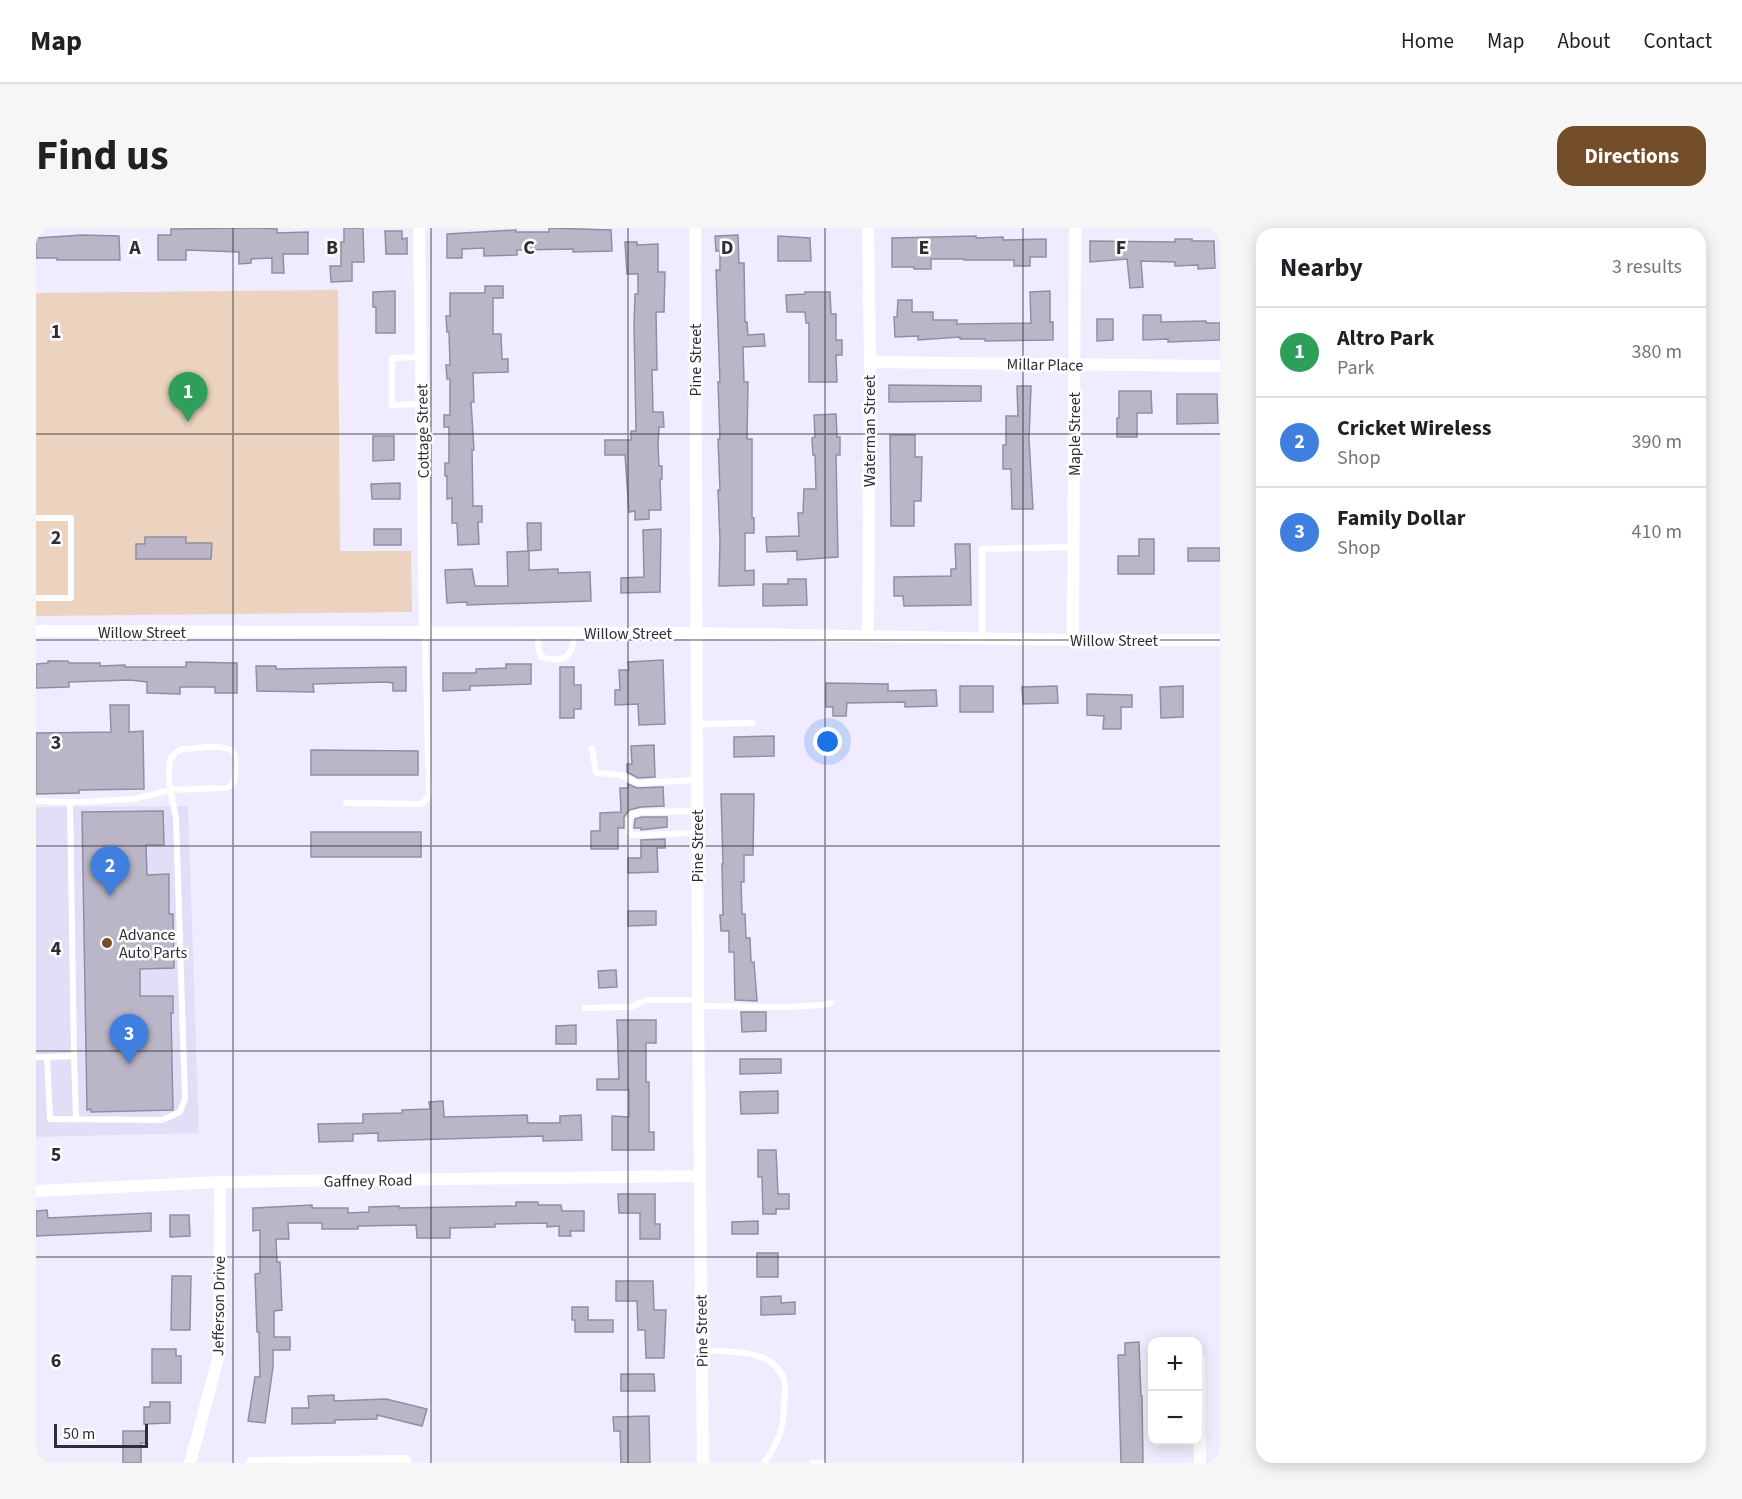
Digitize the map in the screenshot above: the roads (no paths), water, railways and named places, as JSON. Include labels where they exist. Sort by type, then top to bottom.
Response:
[{"type":"street","name":"Cottage Street","points":[[419,228],[425,633]]},
{"type":"street","name":"Pine Street","points":[[695,228],[696,724],[703,1463]]},
{"type":"street","name":"Waterman Street","points":[[868,228],[870,362],[868,635]]},
{"type":"street","name":"Maple Street","points":[[1073,640],[1075,228]]},
{"type":"street","name":"Millar Place","points":[[870,362],[1220,366]]},
{"type":"street","name":"Willow Street","points":[[36,631],[696,633],[1073,640],[1220,640]]},
{"type":"street","name":"Gaffney Road","points":[[36,1191],[220,1182],[699,1176]]},
{"type":"street","name":"Jefferson Drive","points":[[190,1463],[219,1356],[220,1182]]},
{"type":"street","points":[[1199,1391],[1200,1463]]},
{"type":"street","points":[[252,1463],[405,1461],[405,1463]]},
{"type":"lane","points":[[421,357],[392,358],[392,405],[422,404]]},
{"type":"lane","points":[[36,518],[71,518],[71,598],[36,598]]},
{"type":"lane","points":[[982,637],[982,549],[1073,547]]},
{"type":"lane","points":[[346,803],[422,804],[429,796],[425,633]]},
{"type":"lane","points":[[538,633],[538,645],[542,657],[548,659],[569,656],[574,645],[574,633]]},
{"type":"lane","points":[[696,724],[753,723]]},
{"type":"lane","points":[[36,801],[133,799],[171,790],[227,788],[233,785],[235,780],[235,757],[232,750],[225,747],[183,749],[172,757],[170,763],[171,790],[176,818],[185,1099],[180,1112],[162,1120],[50,1119],[47,1057]]},
{"type":"lane","points":[[592,748],[597,773],[621,775],[638,783],[697,780]]},
{"type":"lane","points":[[70,802],[76,1119]]},
{"type":"lane","points":[[697,811],[632,814],[629,819],[629,832],[633,835],[697,833]]},
{"type":"lane","points":[[585,1008],[630,1007],[648,1000],[788,1007],[831,1003]]},
{"type":"lane","points":[[36,1057],[74,1056]]},
{"type":"lane","points":[[702,1350],[746,1353],[762,1357],[778,1367],[785,1380],[784,1425],[775,1447],[764,1463]]},
{"type":"lane","points":[[812,1463],[823,1463]]},
{"type":"place","name":"Altro Park","points":[[188,422]]},
{"type":"place","name":"Cricket Wireless","points":[[110,896]]},
{"type":"place","name":"Advance Auto Parts","points":[[107,943]]},
{"type":"place","name":"Family Dollar","points":[[129,1064]]}]
